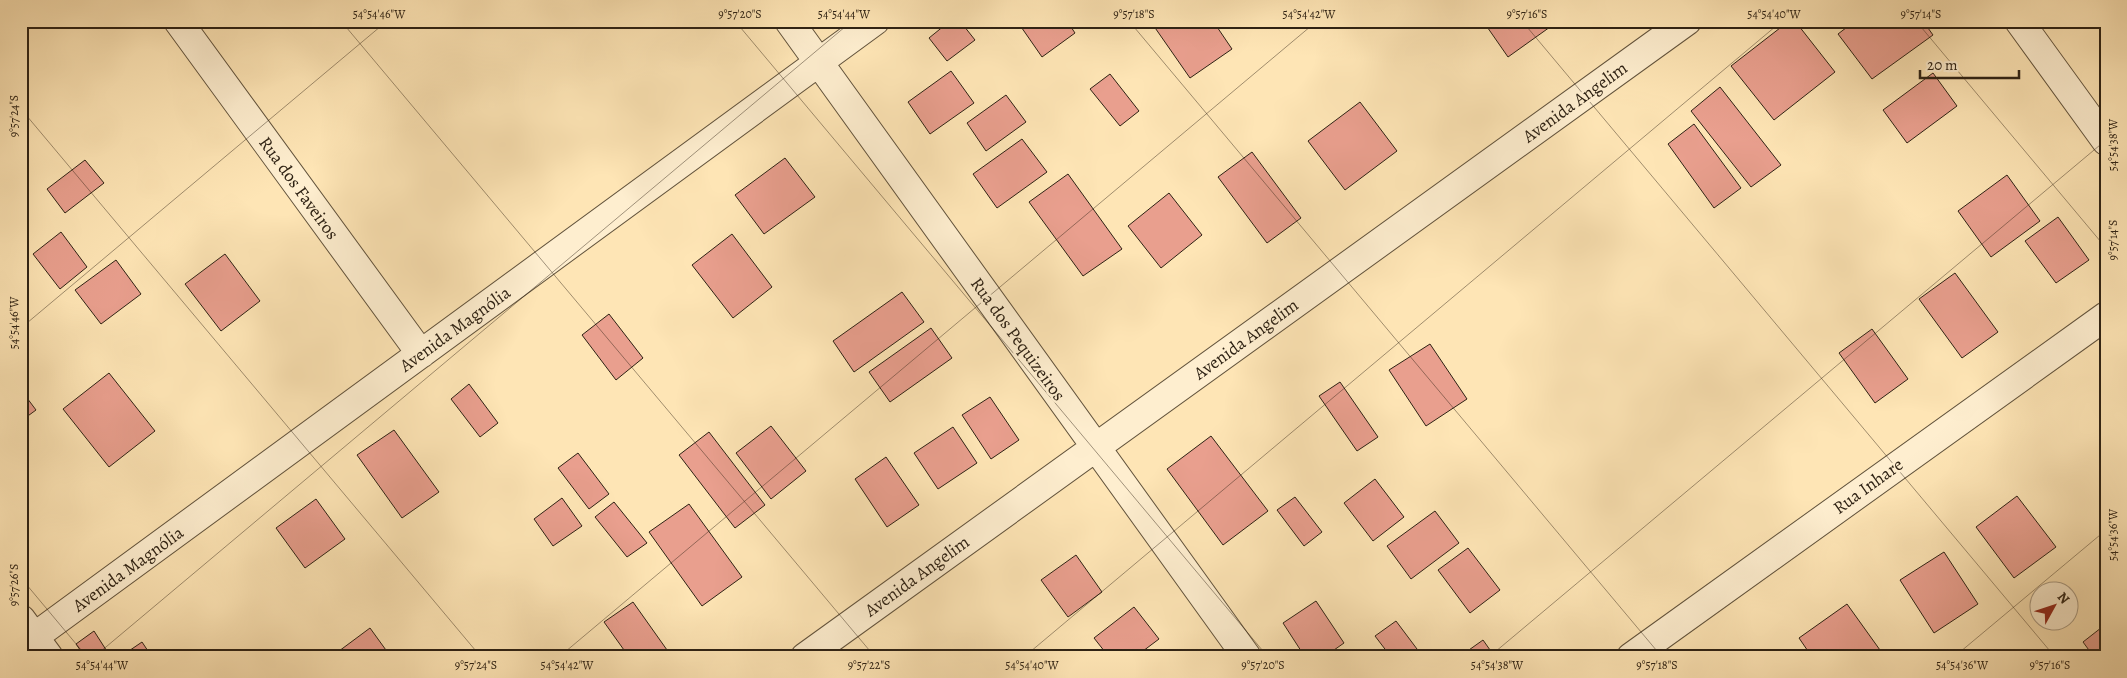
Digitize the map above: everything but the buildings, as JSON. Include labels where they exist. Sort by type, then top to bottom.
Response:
[{"type":"street","name":"Rua dos Faveiros","points":[[178,21],[420,354]]},
{"type":"street","name":"Rua dos Pequizeiros","points":[[789,21],[1247,657]]},
{"type":"street","name":"Avenida Magnólia","points":[[35,638],[875,21]]},
{"type":"street","name":"Avenida Angelim","points":[[805,657],[1687,21]]},
{"type":"street","points":[[2019,21],[2106,141]]},
{"type":"street","name":"Rua Inhare","points":[[1631,657],[2106,316]]}]
